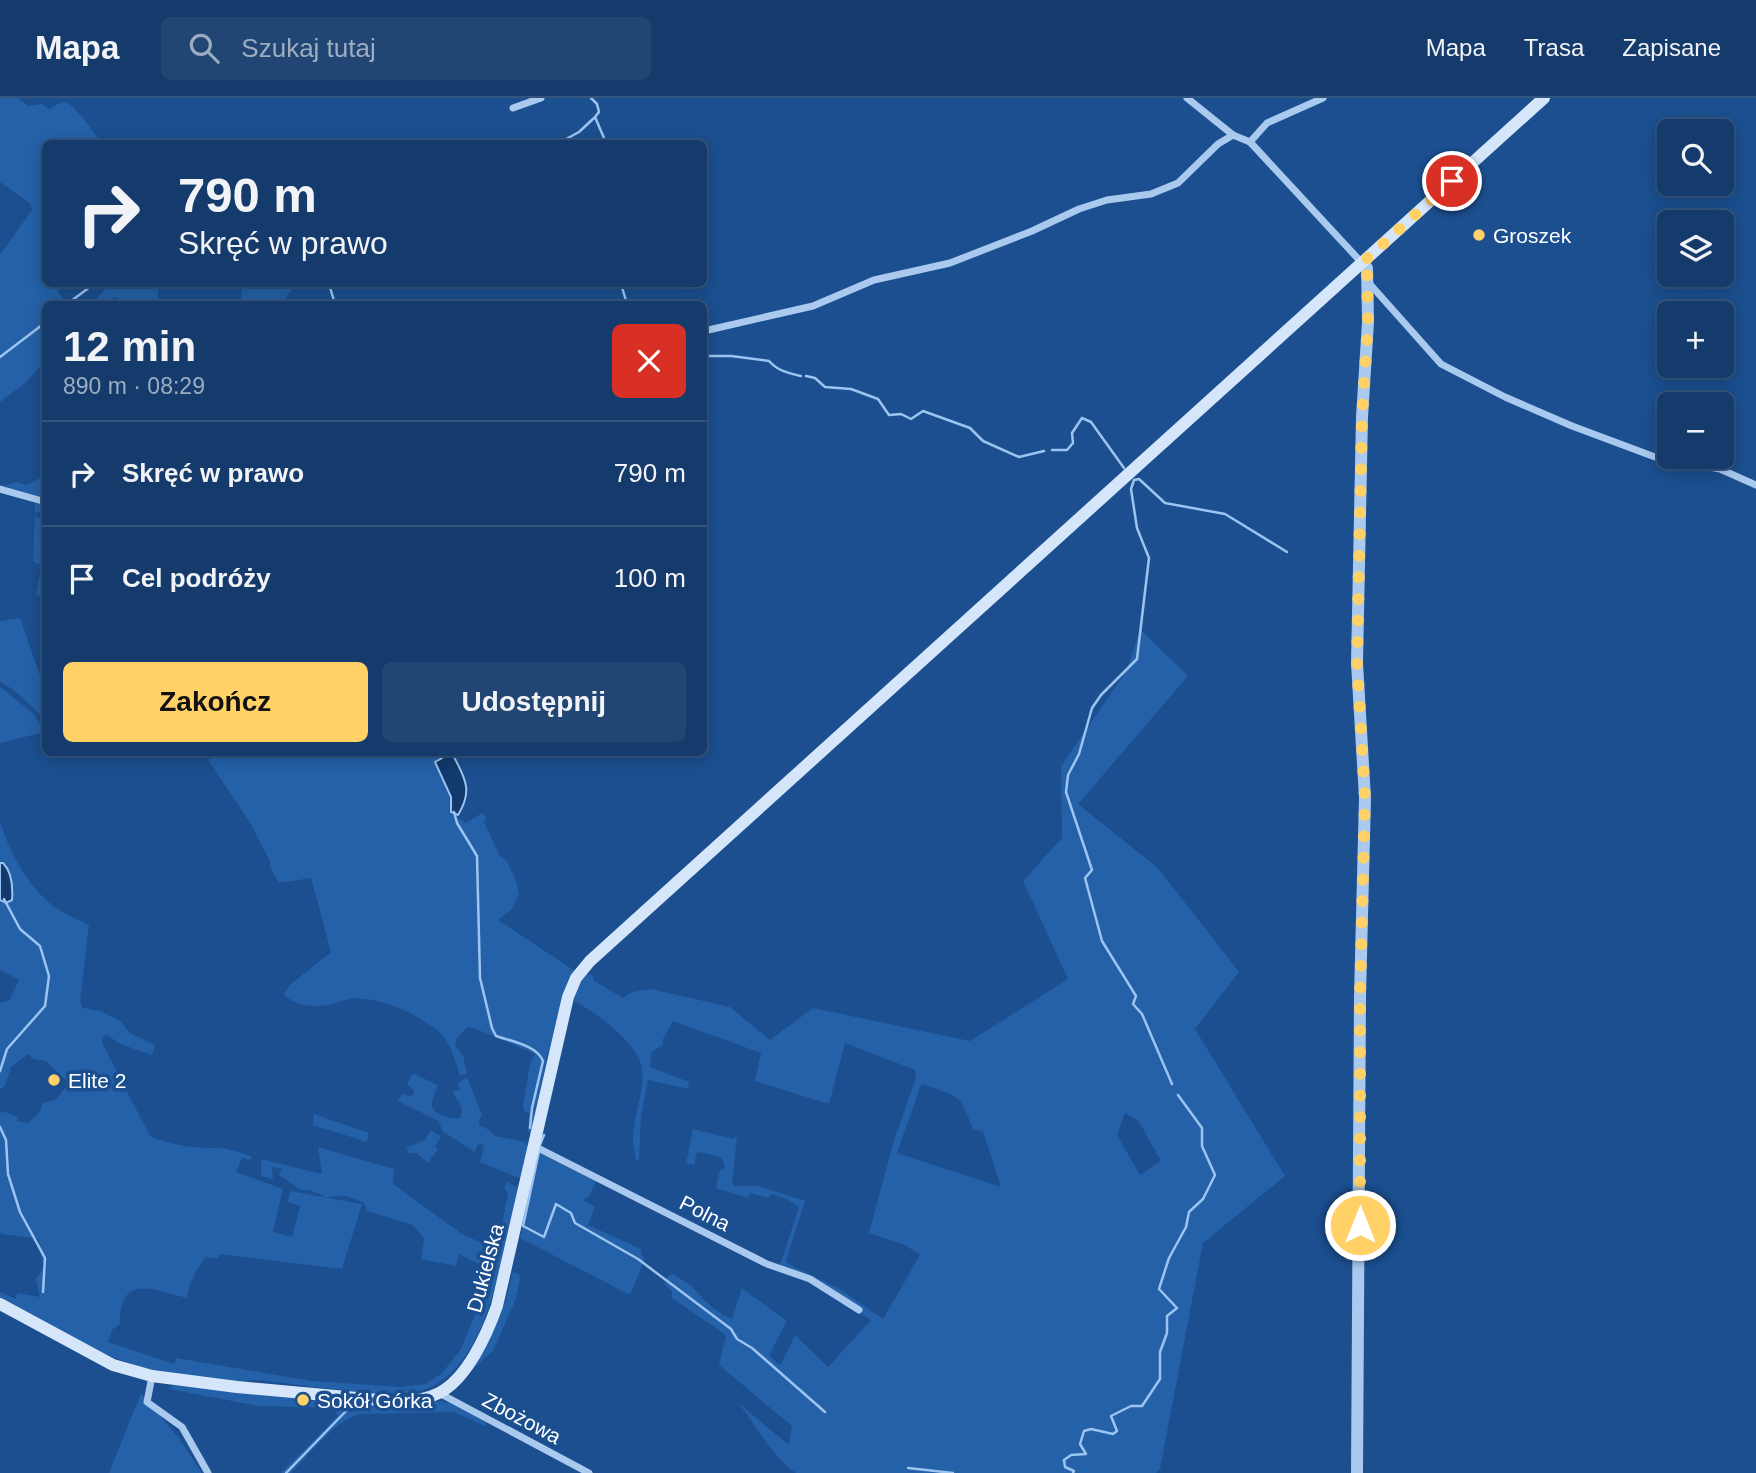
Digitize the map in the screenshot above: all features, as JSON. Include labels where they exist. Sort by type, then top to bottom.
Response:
[{"type":"main road","points":[[1362,263],[1544,98]]},
{"type":"main road","name":"Dukielska","points":[[439,1393],[462,1372],[488,1330],[497,1306],[568,997],[576,978],[609,943],[1362,263]]},
{"type":"main road","points":[[0,1304],[113,1365],[152,1376],[381,1401],[417,1400],[439,1393]]},
{"type":"street","points":[[513,108],[541,98]]},
{"type":"street","points":[[1187,98],[1233,135],[1250,142],[1367,268],[1357,663],[1365,798],[1360,996],[1357,1473]]},
{"type":"street","points":[[1250,142],[1267,123],[1323,98]]},
{"type":"street","points":[[707,330],[813,306],[874,280],[950,263],[1032,231],[1079,209],[1107,200],[1151,194],[1178,183],[1218,144],[1233,135]]},
{"type":"street","points":[[1368,281],[1441,363],[1462,375],[1505,397],[1655,457],[1720,469],[1756,485]]},
{"type":"street","points":[[0,489],[42,501]]},
{"type":"street","name":"Polna","points":[[534,1146],[767,1264],[810,1279],[859,1310]]},
{"type":"street","points":[[152,1376],[147,1402],[182,1427],[208,1473]]},
{"type":"street","name":"Zbożowa","points":[[439,1393],[589,1473]]},
{"type":"shaded area","points":[[0,98],[18,98],[28,106],[42,104],[49,109],[63,102],[68,103],[100,140],[42,140],[42,287],[63,287],[58,291],[64,301],[42,301],[42,364],[25,383],[0,402],[0,255],[32,210],[30,203],[0,182]]},
{"type":"shaded area","points":[[106,287],[141,287],[158,288],[160,301],[118,301],[116,297],[112,301],[95,301]]},
{"type":"shaded area","points":[[243,287],[293,287],[283,301],[240,301]]},
{"type":"shaded area","points":[[42,477],[42,497],[4,486],[16,482],[26,485]]},
{"type":"shaded area","points":[[35,503],[42,504],[42,513],[36,512],[35,517],[42,518],[42,565],[33,562]]},
{"type":"shaded area","points":[[42,565],[42,597],[36,594]]},
{"type":"shaded area","points":[[20,618],[42,681],[42,716],[14,690],[0,682],[0,621]]},
{"type":"shaded area","points":[[1140,629],[1188,676],[1078,804],[1158,868],[1239,972],[1195,1029],[1285,1176],[1203,1243],[1160,1469],[1156,1473],[796,1473],[771,1449],[737,1402],[789,1445],[792,1426],[719,1365],[726,1335],[672,1298],[672,1291],[664,1284],[668,1276],[673,1274],[691,1286],[712,1307],[732,1319],[742,1288],[787,1321],[769,1355],[778,1364],[781,1364],[795,1335],[828,1367],[871,1320],[780,1265],[799,1207],[772,1194],[769,1198],[750,1193],[748,1198],[716,1188],[720,1170],[725,1167],[721,1157],[697,1152],[694,1165],[686,1164],[693,1129],[733,1139],[737,1135],[732,1183],[735,1186],[758,1186],[805,1201],[786,1261],[788,1264],[838,1288],[883,1319],[920,1255],[905,1245],[869,1233],[894,1140],[916,1078],[915,1070],[845,1043],[829,1104],[755,1081],[761,1053],[673,1021],[663,1039],[663,1045],[652,1052],[650,1067],[689,1082],[688,1089],[648,1080],[641,1116],[639,1159],[636,1162],[633,1138],[642,1086],[639,1059],[615,1030],[574,1001],[579,986],[588,974],[593,975],[593,980],[623,998],[632,992],[651,989],[730,1007],[770,1040],[813,1008],[970,1041],[1068,979],[1023,881],[1062,838],[1061,766],[1127,670]],"holes":[[[923,1084],[957,1098],[973,1129],[983,1131],[1001,1187],[897,1153]],[[1125,1113],[1138,1120],[1161,1161],[1140,1175],[1117,1135]]]},
{"type":"shaded area","points":[[0,687],[34,714],[42,727],[42,733],[0,743]]},
{"type":"shaded area","points":[[214,756],[440,756],[434,761],[449,796],[450,814],[466,823],[482,813],[486,817],[484,822],[500,856],[506,860],[516,880],[519,895],[511,910],[498,920],[575,971],[548,1054],[531,1133],[528,1132],[529,1113],[524,1111],[523,1105],[530,1064],[535,1054],[467,1027],[455,1045],[463,1055],[467,1074],[460,1076],[446,1040],[416,1016],[374,1000],[360,998],[310,1006],[293,1001],[283,994],[291,984],[331,952],[311,878],[279,883],[249,821],[208,760]]},
{"type":"shaded area","points":[[454,756],[466,783],[466,798],[458,815],[451,812],[451,797],[435,762]]},
{"type":"shaded area","points":[[0,821],[18,864],[31,883],[56,908],[89,925],[80,1001],[83,1008],[101,1011],[120,1021],[130,1033],[155,1045],[152,1055],[120,1044],[107,1035],[104,1035],[102,1043],[150,1136],[175,1144],[225,1149],[251,1156],[251,1160],[242,1158],[236,1172],[283,1189],[273,1232],[292,1237],[300,1206],[288,1202],[290,1191],[362,1204],[342,1269],[220,1254],[218,1259],[206,1257],[196,1271],[187,1298],[151,1289],[132,1291],[121,1308],[120,1324],[112,1330],[108,1342],[174,1364],[176,1358],[312,1381],[400,1387],[426,1384],[442,1373],[461,1349],[476,1312],[480,1265],[459,1254],[456,1266],[421,1259],[424,1239],[413,1225],[367,1211],[364,1203],[347,1196],[326,1197],[310,1190],[301,1190],[279,1175],[282,1168],[272,1167],[273,1179],[261,1176],[261,1159],[322,1174],[318,1147],[394,1169],[393,1184],[462,1234],[496,1253],[508,1194],[504,1187],[508,1182],[519,1189],[490,1306],[462,1361],[443,1380],[419,1391],[383,1394],[166,1373],[105,1353],[0,1299],[0,1292],[16,1299],[19,1293],[40,1297],[36,1280],[44,1266],[39,1239],[0,1232],[0,1113],[3,1111],[17,1117],[17,1121],[29,1123],[40,1111],[43,1103],[55,1100],[69,1083],[46,1061],[33,1059],[28,1054],[11,1067],[5,1086],[0,1089],[0,1003],[9,1001],[19,980],[0,970]]},
{"type":"shaded area","points":[[0,863],[6,867],[11,880],[12,900],[6,903],[0,900]]},
{"type":"shaded area","points":[[413,1073],[437,1085],[432,1103],[434,1110],[447,1117],[456,1118],[460,1118],[461,1108],[453,1094],[454,1091],[460,1090],[458,1083],[467,1077],[482,1115],[479,1126],[495,1136],[525,1142],[528,1146],[521,1179],[480,1162],[484,1145],[478,1144],[475,1152],[442,1131],[439,1121],[398,1101],[402,1094],[412,1096],[414,1091],[407,1084]]},
{"type":"shaded area","points":[[314,1114],[369,1133],[367,1142],[313,1125]]},
{"type":"shaded area","points":[[431,1130],[441,1137],[435,1146],[438,1149],[428,1163],[416,1153],[409,1153],[406,1148],[425,1140]]},
{"type":"shaded area","points":[[541,1153],[597,1180],[584,1201],[595,1207],[588,1225],[641,1249],[645,1259],[630,1295],[520,1238]]},
{"type":"shaded area","points":[[513,1272],[521,1275],[515,1301],[493,1351],[456,1384],[478,1357],[493,1332],[504,1306]]},
{"type":"shaded area","points":[[174,1385],[315,1401],[395,1406],[441,1401],[453,1404],[486,1422],[485,1426],[454,1412],[361,1414],[332,1430],[291,1473],[281,1473],[338,1416],[333,1408],[259,1406],[168,1389]]},
{"type":"shaded area","points":[[141,1393],[178,1437],[202,1473],[109,1473]]},
{"type":"waterway","points":[[591,98],[597,104],[599,112],[595,117],[603,140]]},
{"type":"waterway","points":[[564,140],[579,132],[594,118]]},
{"type":"waterway","points":[[71,301],[90,287]]},
{"type":"waterway","points":[[330,287],[334,301]]},
{"type":"waterway","points":[[622,287],[626,301]]},
{"type":"waterway","points":[[0,357],[42,325]]},
{"type":"waterway","points":[[710,356],[769,361],[788,373],[801,376]]},
{"type":"waterway","points":[[806,376],[815,378],[825,387],[851,389],[878,399],[889,415],[901,414],[911,419],[923,411],[970,428],[983,441],[1019,457],[1044,451]]},
{"type":"waterway","points":[[1052,450],[1067,450],[1073,443],[1072,433],[1082,418],[1091,422],[1124,468]]},
{"type":"waterway","points":[[1172,1084],[1142,1014],[1133,1004],[1136,996],[1102,941],[1085,878],[1092,870],[1066,792],[1068,775],[1079,754],[1092,708],[1101,695],[1137,659],[1149,558],[1137,528],[1131,489],[1134,480],[1139,479],[1165,503],[1225,514],[1287,552]]},
{"type":"waterway","points":[[454,812],[457,823],[477,856],[480,978],[492,1028],[496,1036],[529,1047],[543,1061],[530,1128]]},
{"type":"waterway","points":[[0,1071],[7,1049],[45,1006],[49,976],[40,946],[20,929],[4,899]]},
{"type":"waterway","points":[[1073,1473],[1074,1471],[1065,1467],[1064,1460],[1071,1455],[1086,1454],[1080,1444],[1084,1431],[1091,1429],[1113,1434],[1117,1431],[1111,1416],[1131,1406],[1142,1406],[1160,1379],[1160,1352],[1167,1333],[1167,1316],[1177,1308],[1159,1289],[1169,1258],[1186,1227],[1189,1212],[1203,1199],[1215,1175],[1202,1146],[1202,1128],[1178,1095]]},
{"type":"waterway","points":[[0,1127],[6,1140],[8,1174],[20,1212],[45,1258],[43,1292]]},
{"type":"waterway","points":[[540,1145],[544,1135]]},
{"type":"waterway","points":[[539,1152],[523,1226],[544,1237],[556,1204],[571,1213],[575,1223],[638,1259],[731,1329],[737,1339],[752,1348],[825,1412]]},
{"type":"waterway","points":[[286,1473],[346,1411]]},
{"type":"waterway","points":[[908,1468],[953,1473]]},
{"type":"place","name":"Groszek","points":[[1479,235]]},
{"type":"place","name":"Elite 2","points":[[54,1080]]},
{"type":"place","name":"Sokół Górka","points":[[303,1400]]},
{"type":"route","points":[[1360,1225],[1360,996],[1365,798],[1357,663],[1362,417],[1368,322],[1367,268],[1362,263],[1452,181]]}]
